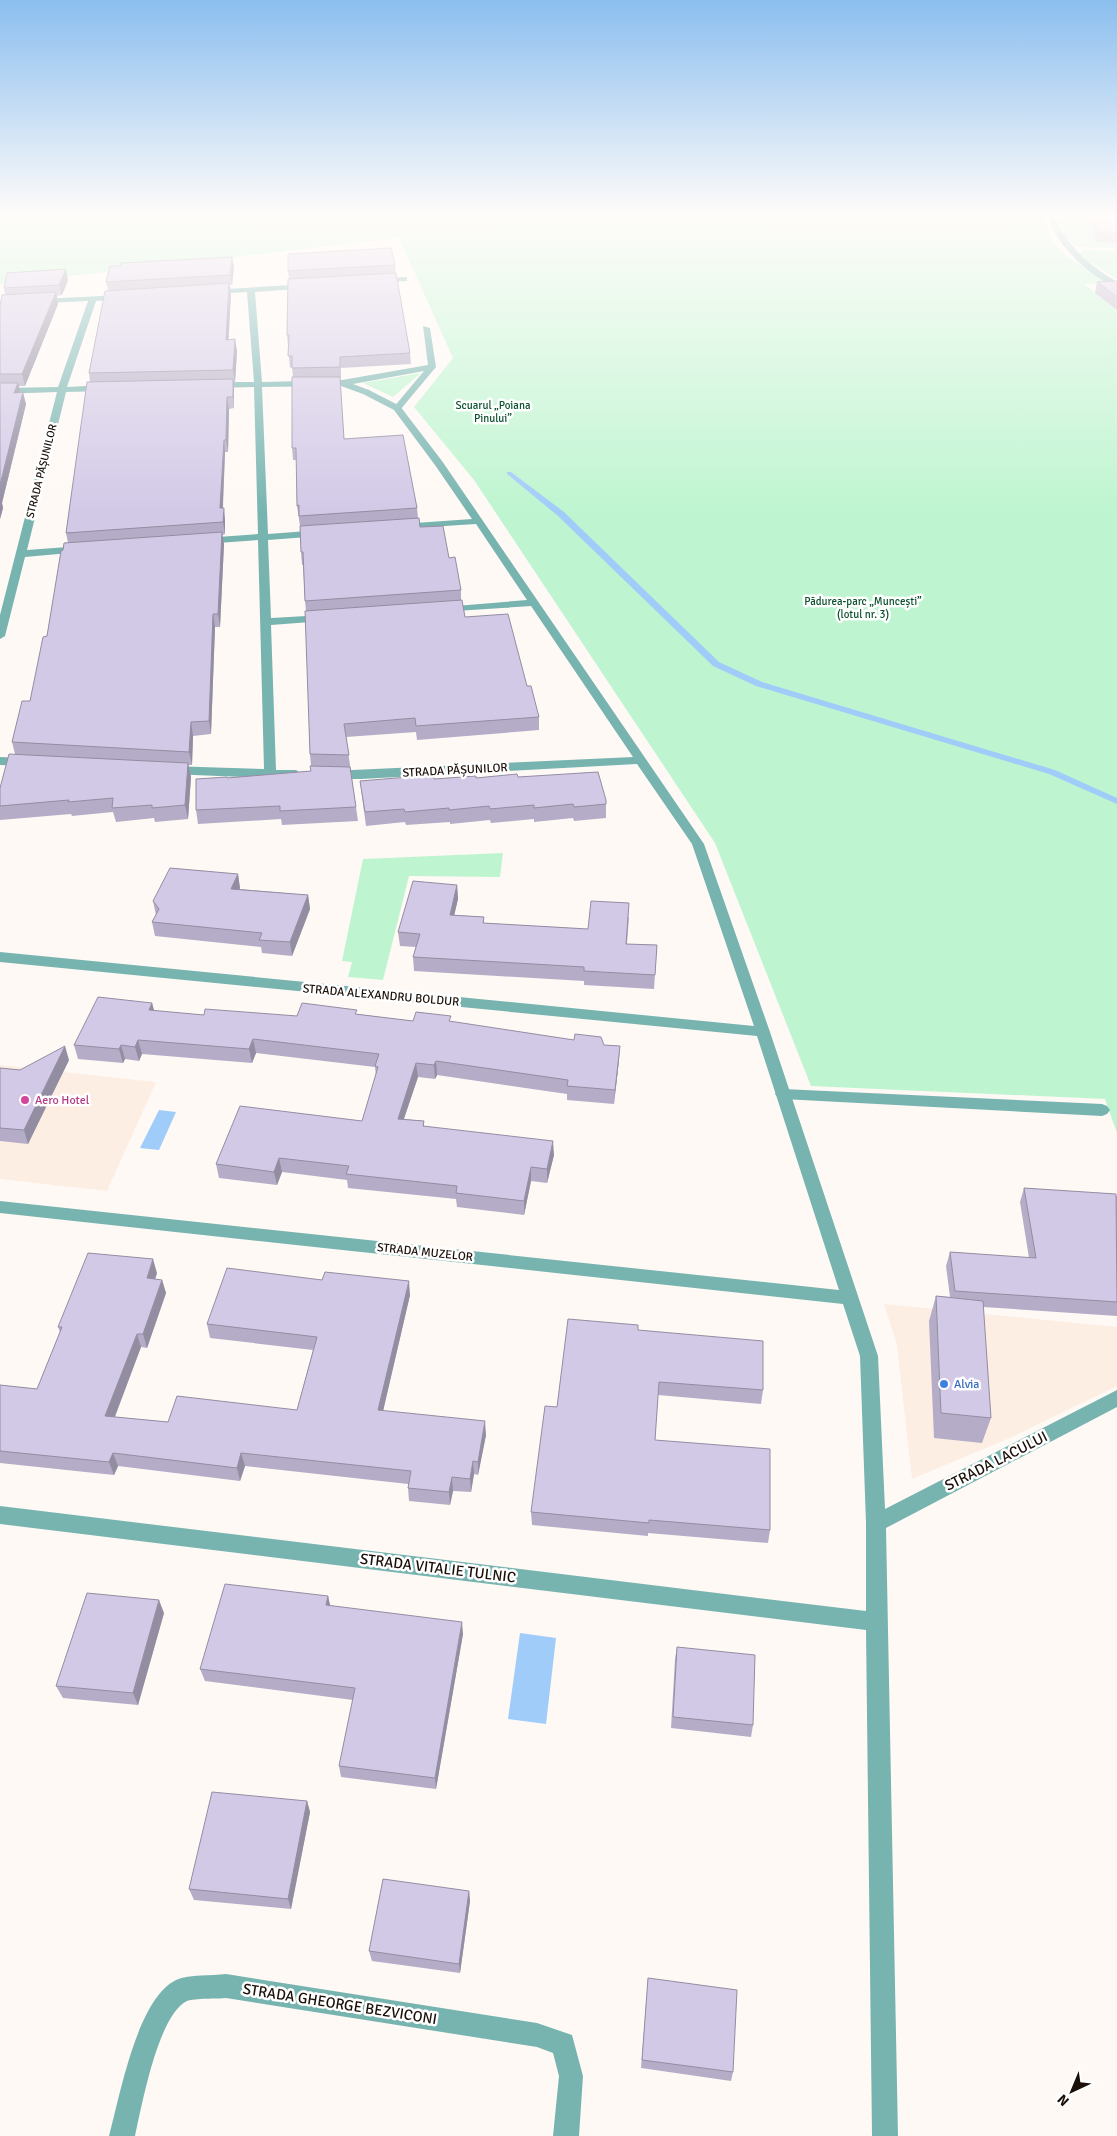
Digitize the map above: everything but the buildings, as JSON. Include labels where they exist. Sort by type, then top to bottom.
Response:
[{"type":"street","name":"STRADA PĂȘUNILOR","points":[[0,636],[62,389],[88,314]]},
{"type":"street","points":[[252,314],[258,384],[270,774]]},
{"type":"street","points":[[397,408],[432,367],[426,328]]},
{"type":"street","points":[[209,385],[342,383],[432,367]]},
{"type":"street","points":[[342,383],[366,392],[397,408],[429,448],[533,604],[698,844],[869,1356],[876,1523],[885,2136]]},
{"type":"street","points":[[0,391],[120,388]]},
{"type":"street","points":[[391,528],[479,521]]},
{"type":"street","points":[[195,542],[332,532]]},
{"type":"street","points":[[20,554],[88,549]]},
{"type":"street","points":[[434,610],[533,604]]},
{"type":"street","points":[[266,622],[335,617]]},
{"type":"street","name":"STRADA PĂȘUNILOR","points":[[155,770],[360,775],[639,760]]},
{"type":"street","points":[[0,761],[40,763]]},
{"type":"street","name":"STRADA ALEXANDRU BOLDUR","points":[[0,957],[762,1032]]},
{"type":"street","points":[[783,1094],[1102,1110]]},
{"type":"street","name":"STRADA MUZELOR","points":[[0,1207],[850,1298]]},
{"type":"street","name":"STRADA LACULUI","points":[[876,1523],[1117,1398]]},
{"type":"street","name":"STRADA VITALIE TULNIC","points":[[0,1515],[876,1622]]},
{"type":"street","name":"STRADA GHEORGE BEZVICONI","points":[[122,2136],[147,2041],[161,2010],[182,1990],[226,1986],[537,2035],[563,2044],[571,2076],[566,2136]]},
{"type":"shaded area","points":[[0,1065],[156,1082],[107,1191],[0,1179]]},
{"type":"shaded area","points":[[884,1304],[1117,1327],[1117,1386],[1012,1437],[912,1479],[897,1345]]},
{"type":"green space","name":"Pădurea-parc „Muncești” (lotul nr. 3)","points":[[433,314],[1117,314],[1117,1133],[1105,1099],[811,1086],[715,843],[474,480],[414,407],[453,358]]},
{"type":"green space","points":[[421,373],[393,397],[363,383]]},
{"type":"green space","points":[[503,853],[500,877],[409,876],[383,980],[348,977],[352,962],[342,961],[363,859]]},
{"type":"water","points":[[159,1110],[176,1112],[159,1150],[140,1148]]},
{"type":"water","points":[[520,1633],[556,1638],[546,1724],[508,1719]]},
{"type":"waterway","points":[[509,473],[561,514],[716,664],[759,684],[1052,772],[1117,801]]},
{"type":"place","name":"Aero Hotel","points":[[25,1100]]},
{"type":"place","name":"Alvia","points":[[944,1384]]},
{"type":"park label","name":"Scuarul „Poiana Pinului”","points":[[493,411]]}]
